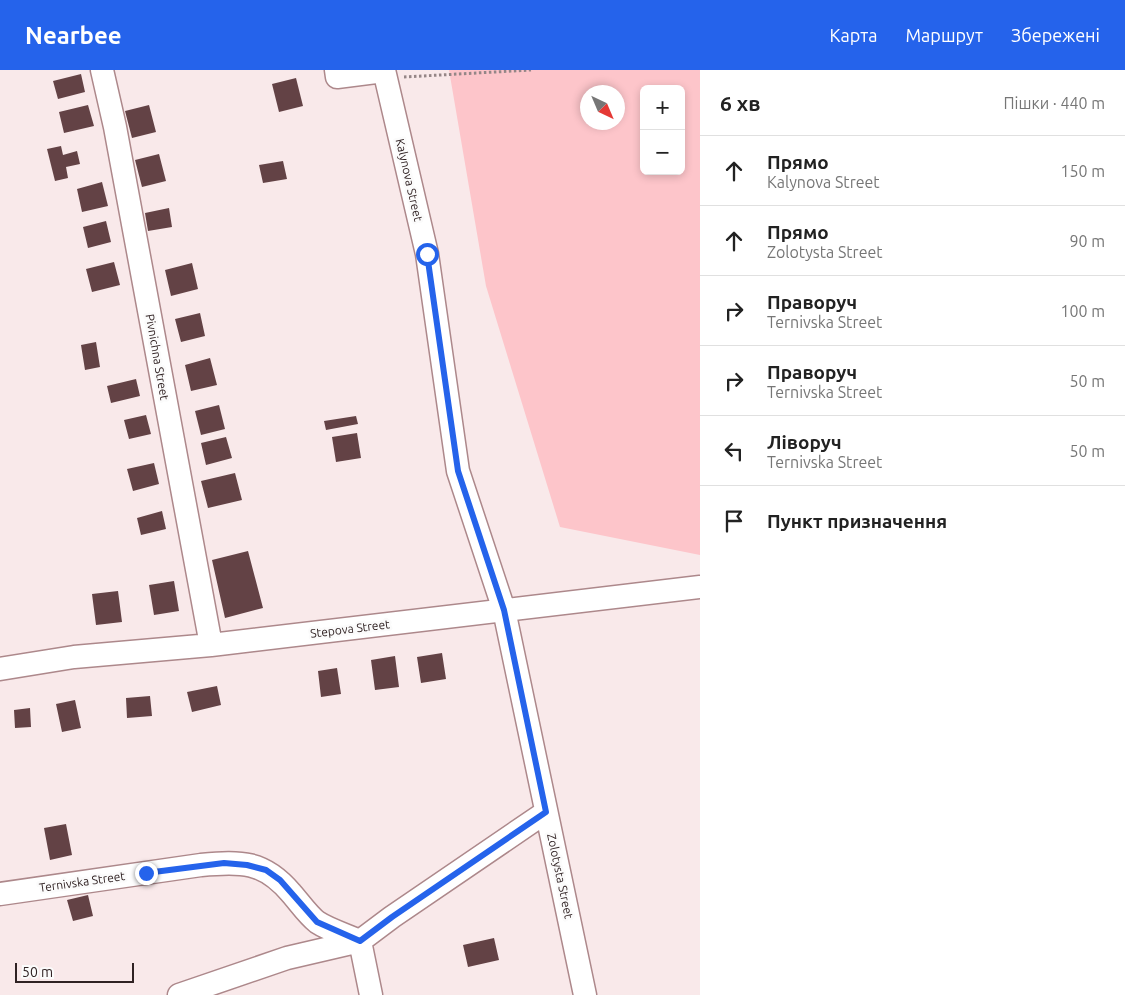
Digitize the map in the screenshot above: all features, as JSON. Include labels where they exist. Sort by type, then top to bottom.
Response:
[{"type":"street","name":"Pivnichna Street","points":[[102,70],[115,127],[211,646]]},
{"type":"street","points":[[336,70],[337,77],[385,74]]},
{"type":"street","name":"Kalynova Street","points":[[385,74],[427,254],[458,471],[504,610]]},
{"type":"street","name":"Stepova Street","points":[[0,669],[74,657],[211,646],[700,586]]},
{"type":"street","name":"Zolotysta Street","points":[[504,610],[585,995]]},
{"type":"street","points":[[179,995],[287,958],[360,941],[546,812]]},
{"type":"street","name":"Ternivska Street","points":[[0,894],[201,865],[224,863],[247,865],[266,870],[280,880],[317,922],[360,941]]},
{"type":"street","points":[[360,941],[371,995]]},
{"type":"path","points":[[385,74],[407,76],[531,70]]},
{"type":"shaded area","points":[[449,70],[700,70],[700,555],[560,527],[486,286]]},
{"type":"building","points":[[81,74],[85,92],[58,99],[53,81]]},
{"type":"building","points":[[296,78],[303,106],[279,112],[272,84]]},
{"type":"building","points":[[88,105],[94,126],[64,133],[59,112]]},
{"type":"building","points":[[149,105],[156,132],[132,138],[125,111]]},
{"type":"building","points":[[61,146],[63,155],[77,151],[80,164],[66,167],[68,178],[55,181],[47,149]]},
{"type":"building","points":[[159,154],[166,181],[142,187],[135,160]]},
{"type":"building","points":[[283,161],[287,179],[263,183],[259,165]]},
{"type":"building","points":[[102,182],[108,206],[82,212],[77,189]]},
{"type":"building","points":[[169,208],[172,227],[148,231],[145,213]]},
{"type":"building","points":[[106,221],[111,242],[88,248],[83,227]]},
{"type":"building","points":[[114,262],[120,285],[92,292],[86,269]]},
{"type":"building","points":[[192,263],[198,289],[171,296],[165,270]]},
{"type":"building","points":[[200,313],[205,336],[181,342],[175,319]]},
{"type":"building","points":[[96,342],[100,367],[85,370],[81,345]]},
{"type":"building","points":[[210,358],[217,385],[191,391],[185,365]]},
{"type":"building","points":[[136,379],[140,396],[111,403],[107,386]]},
{"type":"building","points":[[219,405],[225,429],[201,435],[195,411]]},
{"type":"building","points":[[146,415],[151,434],[129,439],[124,420]]},
{"type":"building","points":[[356,416],[358,424],[326,430],[324,421]]},
{"type":"building","points":[[357,433],[361,458],[336,462],[332,437]]},
{"type":"building","points":[[226,437],[232,458],[206,465],[201,443]]},
{"type":"building","points":[[154,463],[159,484],[133,491],[127,469]]},
{"type":"building","points":[[235,473],[242,500],[208,508],[201,481]]},
{"type":"building","points":[[162,511],[166,529],[141,535],[137,518]]},
{"type":"building","points":[[248,551],[263,608],[225,618],[212,560]]},
{"type":"building","points":[[174,581],[179,611],[154,615],[149,585]]},
{"type":"building","points":[[118,591],[122,622],[96,625],[92,594]]},
{"type":"building","points":[[442,653],[446,679],[421,683],[417,657]]},
{"type":"building","points":[[395,656],[399,687],[375,690],[371,660]]},
{"type":"building","points":[[337,668],[341,694],[321,697],[318,671]]},
{"type":"building","points":[[217,686],[221,705],[192,712],[187,692]]},
{"type":"building","points":[[150,696],[152,716],[127,718],[126,698]]},
{"type":"building","points":[[75,700],[81,728],[62,732],[56,704]]},
{"type":"building","points":[[30,708],[31,727],[15,728],[14,710]]},
{"type":"building","points":[[66,824],[72,855],[50,860],[44,828]]},
{"type":"building","points":[[88,895],[93,916],[73,921],[67,900]]},
{"type":"building","points":[[494,938],[499,960],[468,967],[463,945]]},
{"type":"route","points":[[146,873],[224,863],[247,865],[266,870],[280,880],[317,922],[360,941],[546,812],[504,610],[458,471],[427,254]]}]
